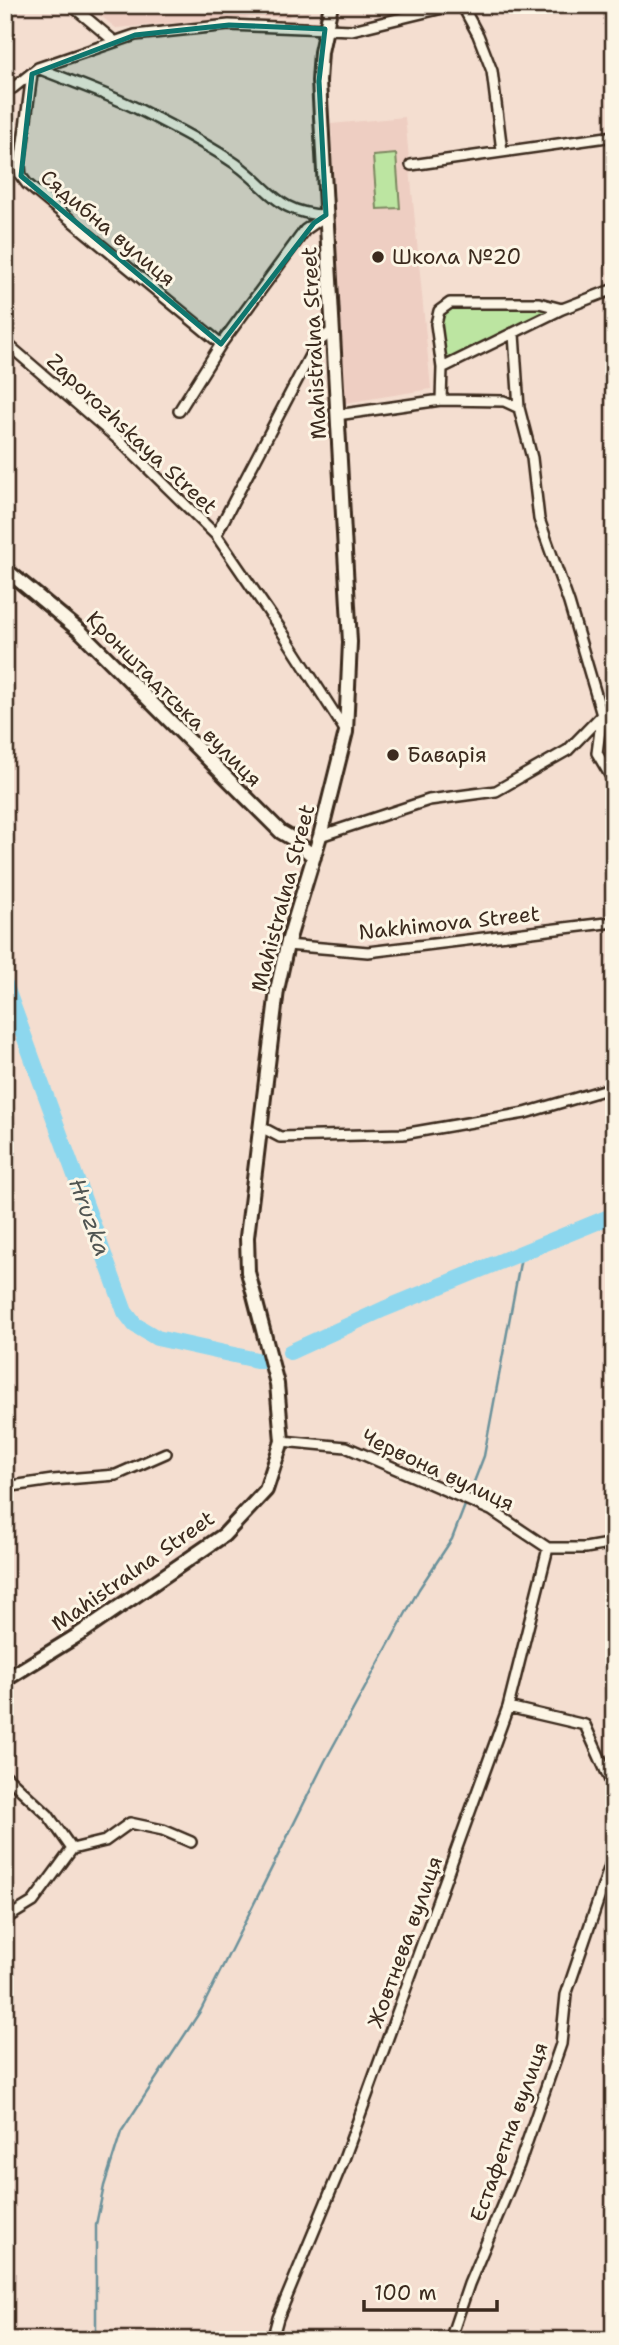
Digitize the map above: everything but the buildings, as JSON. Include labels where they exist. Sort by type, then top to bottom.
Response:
[{"type":"main road","name":"Mahistralna Street","points":[[5,1680],[78,1635],[224,1535],[266,1490],[282,1441],[277,1384],[248,1272],[247,1237],[277,990],[346,732],[350,642],[318,81],[331,5]]},
{"type":"main road","name":"Кронштадтська вулиця","points":[[5,569],[81,632],[273,825],[313,858]]},
{"type":"main road","points":[[293,839],[320,836]]},
{"type":"street","points":[[71,5],[114,41]]},
{"type":"street","points":[[5,91],[35,71],[135,35],[229,24],[352,30],[455,5]]},
{"type":"street","points":[[462,5],[478,35],[492,71],[502,151]]},
{"type":"street","points":[[35,71],[140,109],[239,166],[272,198],[289,208],[309,215],[326,215]]},
{"type":"street","name":"Сядибна вулиця","points":[[35,71],[20,165],[21,176],[27,184],[222,344]]},
{"type":"street","points":[[411,165],[614,136]]},
{"type":"street","points":[[179,411],[222,344],[305,230],[326,215]]},
{"type":"street","points":[[442,368],[562,309],[614,289]]},
{"type":"street","points":[[441,400],[442,368],[436,324],[439,311],[450,303],[539,303],[562,309]]},
{"type":"street","points":[[216,535],[316,344],[332,331]]},
{"type":"street","points":[[514,334],[519,408],[532,458],[540,519],[569,603],[602,715],[597,753],[614,782]]},
{"type":"street","name":"Zaporozhskaya Street","points":[[5,342],[120,441],[216,535],[281,629],[346,732]]},
{"type":"street","points":[[337,415],[441,400],[505,401],[519,408]]},
{"type":"street","points":[[320,836],[429,800],[496,791],[568,750],[602,715],[614,708]]},
{"type":"street","name":"Nakhimova Street","points":[[287,945],[368,951],[614,922]]},
{"type":"street","points":[[261,1127],[280,1136],[403,1134],[525,1113],[614,1087]]},
{"type":"street","name":"Червона вулиця","points":[[282,1441],[346,1447],[491,1510],[548,1548]]},
{"type":"street","points":[[5,1487],[116,1475],[166,1453]]},
{"type":"street","points":[[548,1548],[585,1548],[614,1543]]},
{"type":"street","name":"Жовтнева вулиця","points":[[272,2340],[278,2318],[344,2159],[508,1707],[548,1548]]},
{"type":"street","points":[[508,1707],[585,1725],[614,1788]]},
{"type":"street","points":[[5,1775],[48,1815],[72,1849]]},
{"type":"street","points":[[5,1919],[33,1902],[72,1849],[106,1841],[130,1823],[163,1830],[191,1842]]},
{"type":"street","name":"Естафетна вулиця","points":[[450,2340],[469,2284],[519,2165],[561,2044],[566,1995],[614,1854]]},
{"type":"highlighted area","points":[[229,25],[325,29],[319,81],[326,215],[314,223],[221,344],[21,176],[32,74],[135,35]]},
{"type":"shaded area","points":[[87,5],[292,5],[289,17],[251,17],[116,28]]},
{"type":"shaded area","name":"Школа №20","points":[[405,117],[431,389],[345,403],[331,124]]},
{"type":"green space","points":[[396,154],[400,208],[377,209],[373,156]]},
{"type":"green space","points":[[540,306],[551,310],[444,361],[441,325],[450,308]]},
{"type":"waterway","name":"Hruzka","points":[[5,984],[125,1312],[135,1325],[157,1338],[261,1361]]},
{"type":"waterway","name":"Hruzka","points":[[290,1352],[384,1309],[614,1215]]},
{"type":"waterway","points":[[96,2340],[96,2225],[104,2186],[121,2132],[201,2010],[325,1761],[419,1589],[452,1539],[484,1456],[522,1252]]},
{"type":"place","name":"Школа №20","points":[[378,257]]},
{"type":"place","name":"Баварія","points":[[393,755]]}]
